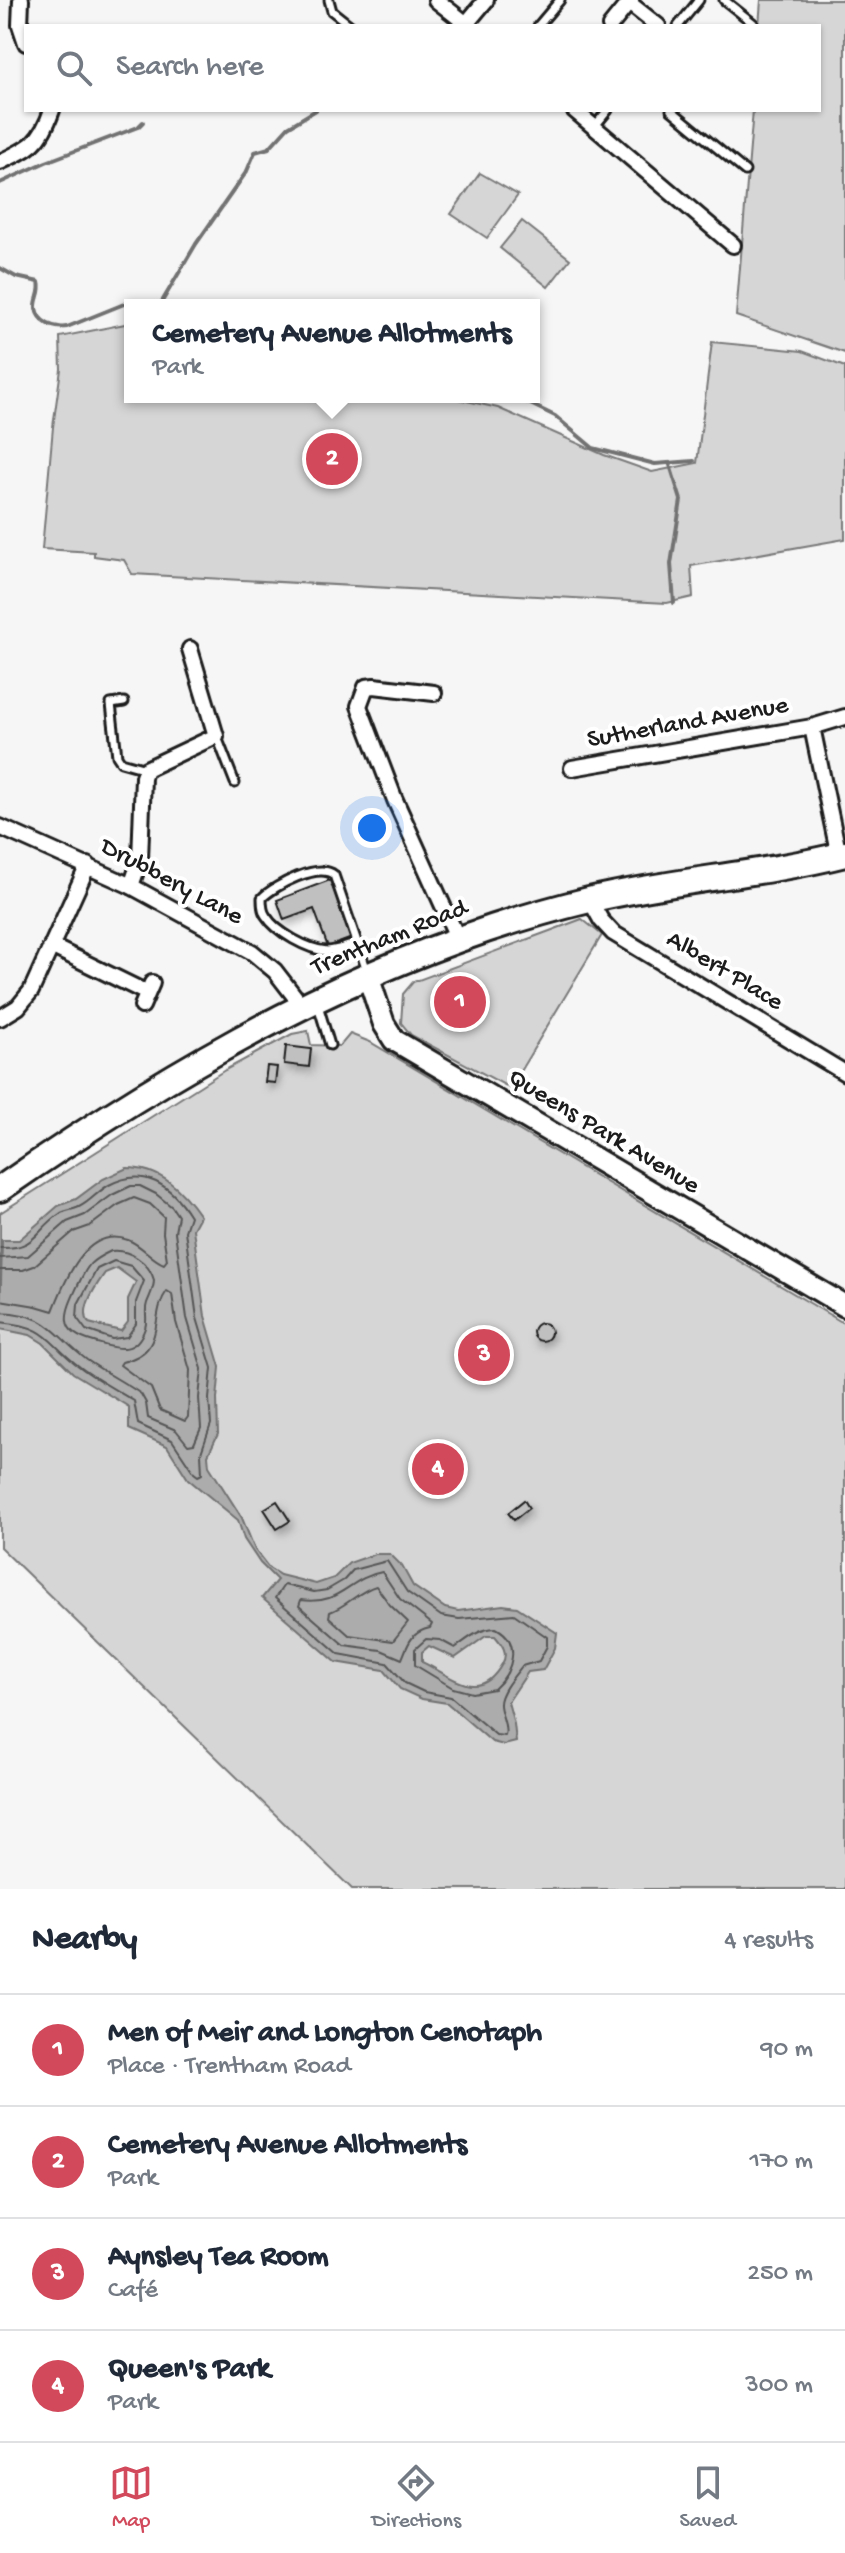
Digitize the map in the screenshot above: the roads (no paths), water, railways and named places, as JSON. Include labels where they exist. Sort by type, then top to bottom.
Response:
[{"type":"main road","name":"Trentham Road","points":[[0,1189],[56,1150],[220,1050],[309,1002],[458,939],[590,900],[842,855]]},
{"type":"street","points":[[21,0],[20,25],[24,37]]},
{"type":"street","points":[[436,0],[467,24]]},
{"type":"street","points":[[469,24],[486,0]]},
{"type":"street","points":[[612,24],[630,1],[656,24]]},
{"type":"street","points":[[0,162],[30,149],[47,127],[51,112]]},
{"type":"street","points":[[576,112],[733,245]]},
{"type":"street","points":[[131,886],[140,860],[143,777],[146,769],[216,736],[190,649]]},
{"type":"street","points":[[434,693],[366,687],[359,706],[395,800],[458,939]]},
{"type":"street","name":"Sutherland Avenue","points":[[572,768],[812,727],[845,717]]},
{"type":"street","name":"Sutherland Avenue","points":[[812,727],[842,855]]},
{"type":"street","name":"Drubbery Lane","points":[[0,827],[131,886],[252,952],[309,1002]]},
{"type":"street","points":[[0,1018],[26,999],[53,947],[88,865]]},
{"type":"street","name":"Albert Place","points":[[590,900],[601,920],[613,933],[845,1073]]},
{"type":"street","points":[[53,947],[147,994]]},
{"type":"street","name":"Queens Park Avenue","points":[[368,976],[384,1024],[394,1040],[845,1306]]},
{"type":"lane","points":[[329,0],[332,11],[348,24]]},
{"type":"lane","points":[[540,24],[560,0]]},
{"type":"lane","points":[[680,24],[699,0]]},
{"type":"lane","points":[[724,0],[753,23]]},
{"type":"lane","points":[[594,127],[606,112]]},
{"type":"lane","points":[[673,112],[745,171]]},
{"type":"lane","points":[[124,702],[111,704],[117,756],[121,762],[146,769]]},
{"type":"lane","points":[[216,736],[235,783]]},
{"type":"lane","points":[[358,943],[328,951],[318,950],[278,928],[265,916],[262,898],[283,883],[323,869],[330,871],[334,875],[358,943],[368,976]]},
{"type":"lane","points":[[309,1002],[330,1045]]},
{"type":"water","points":[[127,1168],[150,1172],[178,1189],[200,1216],[193,1229],[205,1316],[220,1367],[218,1434],[208,1455],[209,1466],[242,1518],[255,1550],[269,1568],[280,1575],[316,1584],[334,1578],[349,1563],[375,1554],[390,1554],[402,1566],[413,1586],[445,1608],[458,1611],[503,1605],[517,1607],[557,1633],[555,1648],[543,1670],[528,1672],[508,1702],[516,1742],[504,1745],[492,1742],[447,1703],[422,1699],[400,1689],[384,1670],[336,1662],[262,1598],[277,1580],[260,1563],[244,1539],[238,1520],[188,1479],[167,1446],[129,1429],[129,1407],[73,1373],[43,1343],[30,1335],[0,1329],[2,1240],[19,1240],[58,1206],[76,1199],[103,1179]],"holes":[[[117,1268],[136,1282],[128,1299],[128,1322],[121,1331],[89,1323],[86,1317],[87,1304],[97,1284],[105,1273]],[[486,1636],[495,1636],[505,1656],[493,1676],[484,1683],[465,1684],[422,1662],[422,1652],[429,1646],[455,1658]]]},
{"type":"waterway","points":[[164,299],[196,244],[247,171],[255,152],[269,148],[288,127],[313,112]]},
{"type":"waterway","points":[[0,183],[138,127],[143,122]]},
{"type":"waterway","points":[[0,268],[16,277],[39,282],[37,313],[52,326],[67,327],[124,304]]},
{"type":"waterway","points":[[528,403],[555,416],[593,448],[655,464],[694,461]]},
{"type":"waterway","points":[[670,465],[681,500],[671,564],[674,603]]},
{"type":"place","name":"Cemetery Avenue Allotments","points":[[332,459]]},
{"type":"place","name":"Men of Meir and Longton Cenotaph","points":[[460,1002]]},
{"type":"place","name":"Aynsley Tea Room","points":[[484,1355]]},
{"type":"place","name":"Queen's Park","points":[[438,1469]]}]
